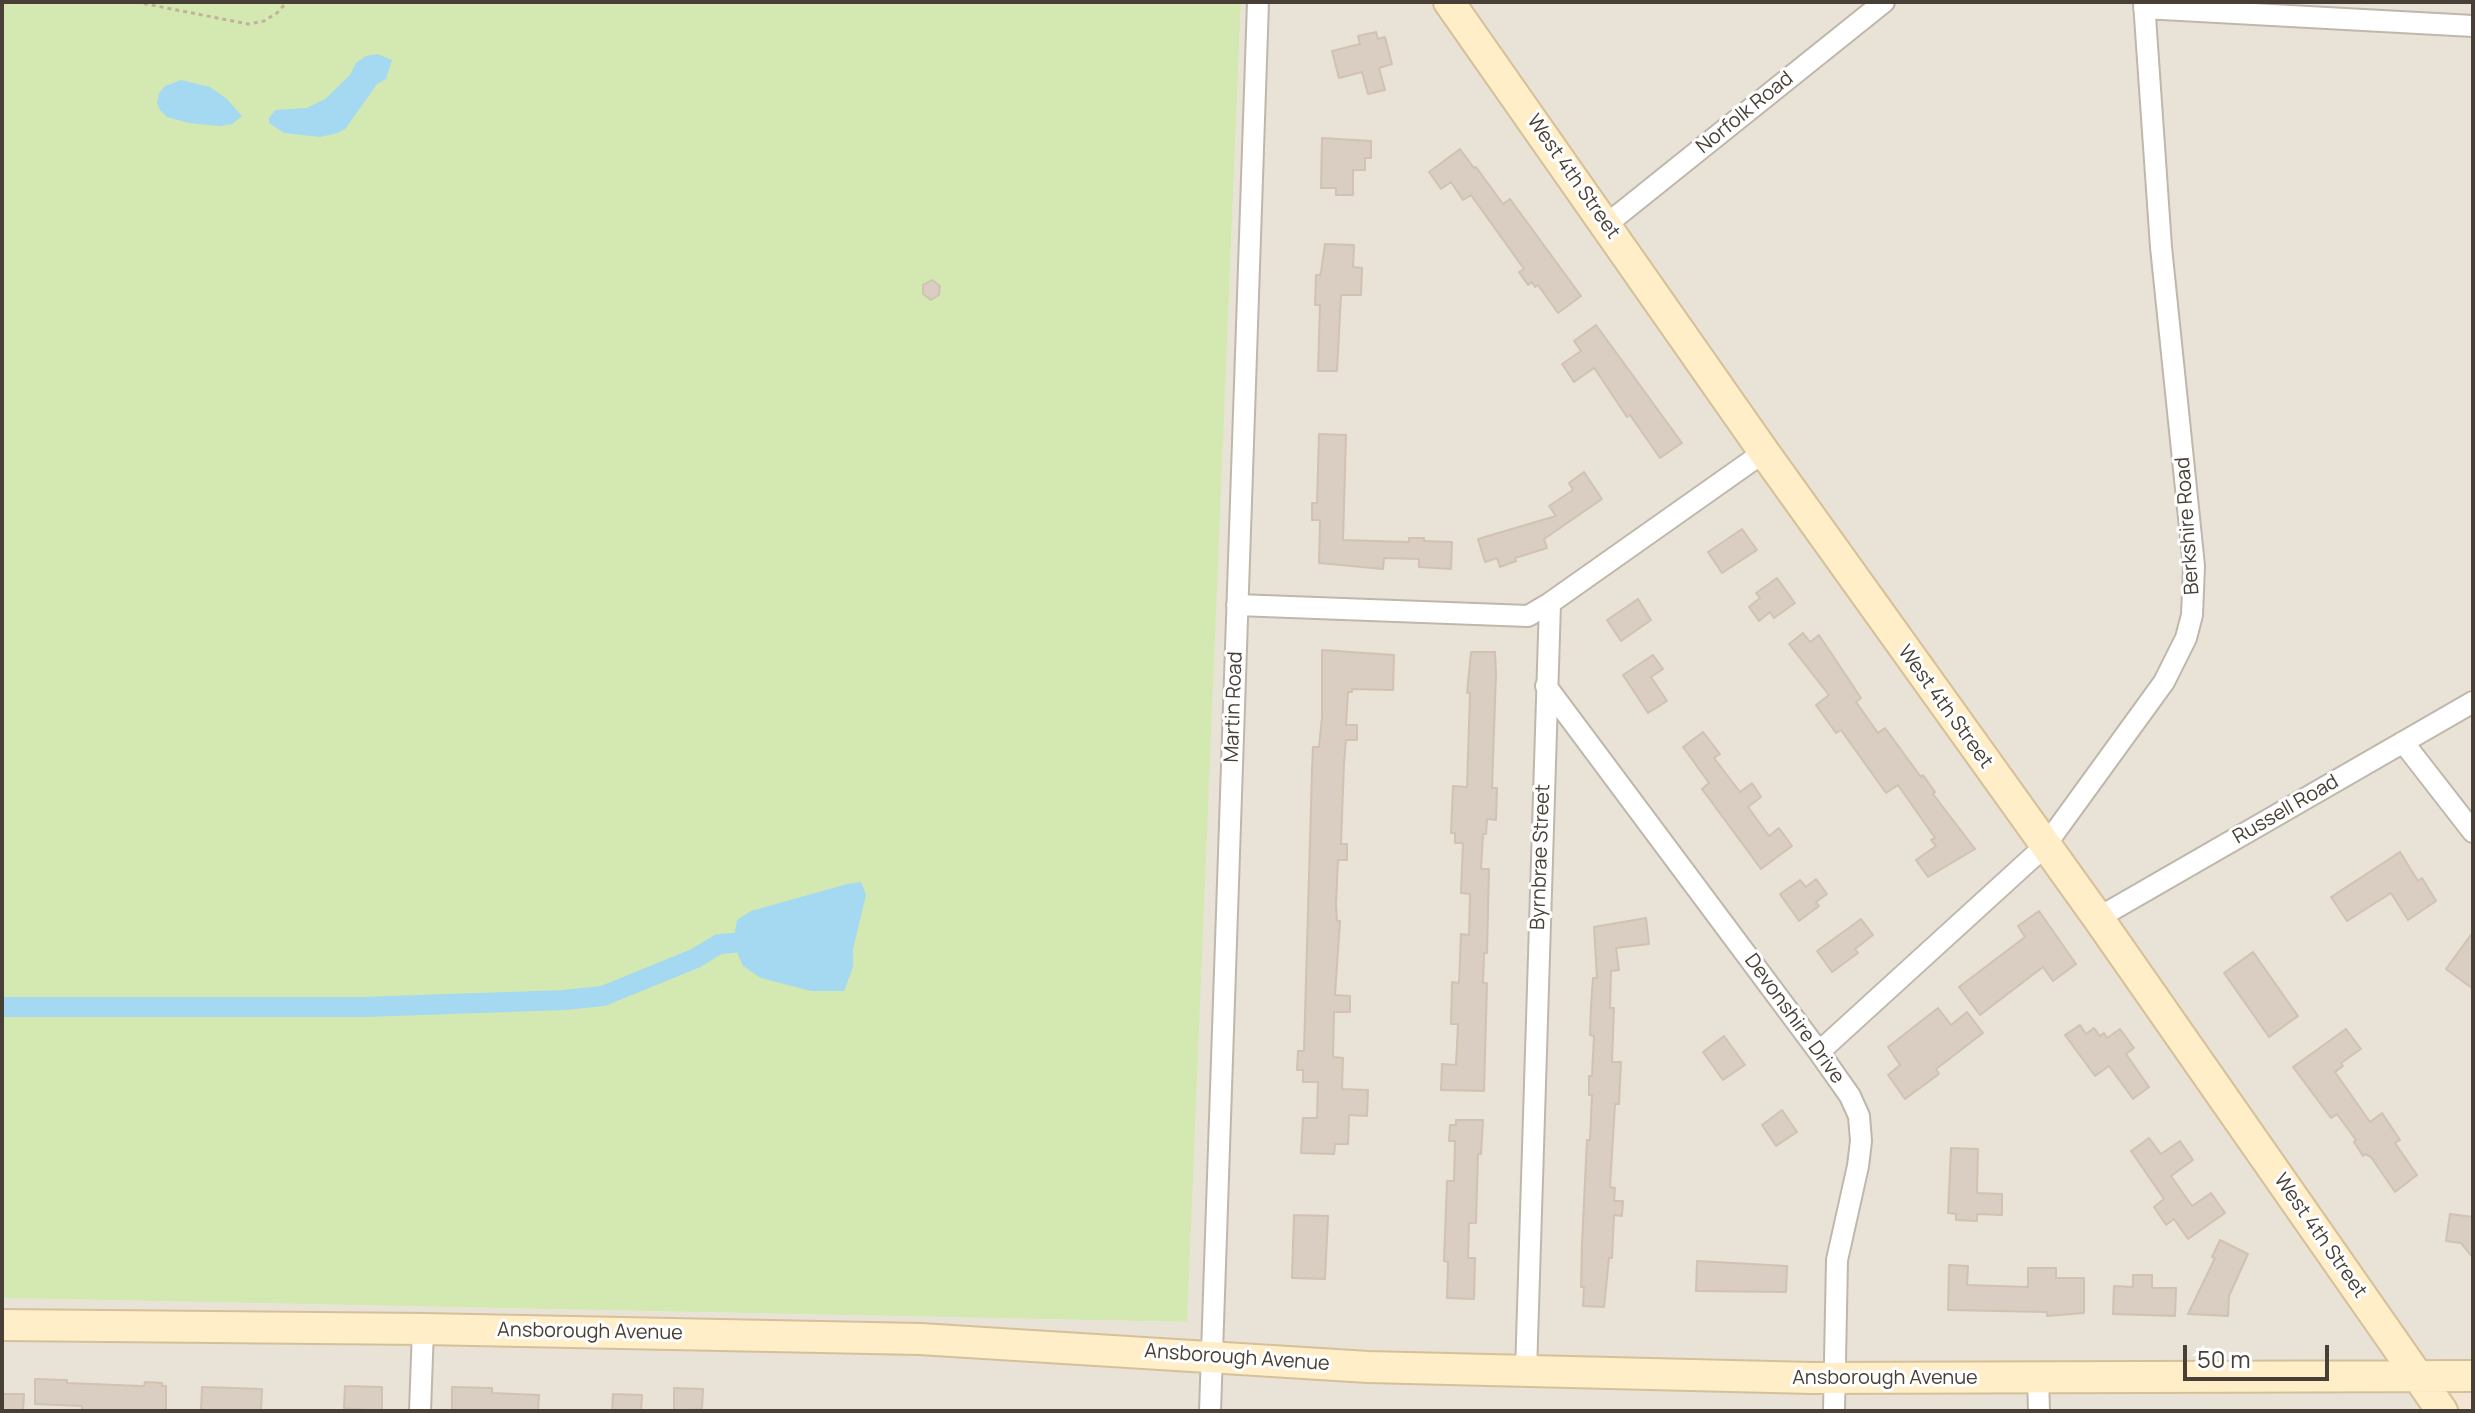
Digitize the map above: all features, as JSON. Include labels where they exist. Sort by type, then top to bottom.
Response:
[{"type":"main road","name":"West 4th Street","points":[[1449,2],[1764,452],[2098,918],[2442,1411]]},
{"type":"main road","name":"Ansborough Avenue","points":[[2,1325],[423,1329],[920,1339],[1368,1367],[1835,1379],[2473,1376]]},
{"type":"street","name":"Martin Road","points":[[1210,1411],[1258,2]]},
{"type":"street","name":"Norfolk Road","points":[[1607,224],[1884,2]]},
{"type":"street","points":[[2144,5],[2473,26]]},
{"type":"street","name":"Berkshire Road","points":[[1819,1052],[2045,846],[2164,682],[2181,650],[2192,615],[2194,566],[2161,247],[2144,5]]},
{"type":"street","points":[[1237,605],[1528,616],[1764,452]]},
{"type":"street","name":"Byrnbrae Street","points":[[1526,1372],[1550,603]]},
{"type":"street","name":"Devonshire Drive","points":[[1546,686],[1819,1052],[1850,1096],[1859,1116],[1861,1141],[1837,1260],[1834,1411]]},
{"type":"street","name":"Russell Road","points":[[2098,918],[2473,702]]},
{"type":"street","points":[[2403,742],[2473,832]]},
{"type":"street","points":[[420,1411],[423,1329]]},
{"type":"street","points":[[2038,1378],[2039,1411]]},
{"type":"path","points":[[136,2],[248,24],[264,21],[287,2]]},
{"type":"shaded area","points":[[1241,2],[2473,2],[2473,1363],[2424,1411],[2,1411],[2,1298],[1186,1322]]},
{"type":"shaded area","points":[[2473,1363],[2473,1411],[2424,1411]]},
{"type":"green space","points":[[2,2],[1241,2],[1187,1322],[2,1298]]},
{"type":"water","points":[[377,54],[392,60],[386,79],[377,84],[346,128],[320,137],[284,133],[269,123],[275,110],[307,108],[325,99],[350,75],[356,63],[366,56]]},
{"type":"water","points":[[181,80],[210,87],[227,99],[242,116],[232,124],[220,126],[167,117],[157,103],[159,93],[165,86]]},
{"type":"water","points":[[861,882],[866,895],[853,949],[853,967],[844,991],[811,991],[761,978],[743,966],[733,943],[737,920],[751,911]]},
{"type":"building","points":[[1376,32],[1378,39],[1385,37],[1392,64],[1379,68],[1385,90],[1368,94],[1362,72],[1339,78],[1332,51],[1360,44],[1358,36]]},
{"type":"building","points":[[1322,138],[1371,141],[1371,158],[1365,158],[1365,170],[1353,170],[1353,195],[1336,195],[1336,188],[1321,188]]},
{"type":"building","points":[[1460,149],[1503,204],[1510,199],[1581,296],[1558,313],[1538,285],[1535,287],[1532,282],[1528,285],[1519,272],[1524,269],[1471,195],[1463,200],[1451,182],[1441,189],[1429,172]]},
{"type":"building","points":[[1325,244],[1354,245],[1353,267],[1362,268],[1361,295],[1341,295],[1337,371],[1318,371],[1320,305],[1315,305],[1316,275],[1321,272]]},
{"type":"building","points":[[932,280],[940,286],[939,295],[931,300],[923,294],[923,285]]},
{"type":"building","points":[[1596,325],[1682,443],[1660,458],[1594,368],[1574,382],[1562,364],[1581,351],[1574,341]]},
{"type":"building","points":[[1319,434],[1346,435],[1343,540],[1409,542],[1409,538],[1424,538],[1424,541],[1452,542],[1451,569],[1419,567],[1419,559],[1384,558],[1383,569],[1319,563],[1320,520],[1312,520],[1312,503],[1317,503]]},
{"type":"building","points":[[1584,472],[1602,499],[1544,539],[1547,548],[1515,558],[1516,561],[1500,567],[1497,558],[1485,562],[1478,539],[1556,516],[1549,506],[1573,490],[1569,483]]},
{"type":"building","points":[[1742,529],[1757,550],[1722,573],[1708,552]]},
{"type":"building","points":[[1777,578],[1795,603],[1774,618],[1770,612],[1759,621],[1749,607],[1760,598],[1756,593]]},
{"type":"building","points":[[1638,599],[1651,620],[1621,641],[1607,620]]},
{"type":"building","points":[[1803,633],[1810,642],[1819,635],[1861,698],[1856,702],[1878,733],[1885,728],[1921,777],[1923,775],[1935,792],[1933,794],[1975,849],[1928,877],[1916,860],[1936,846],[1931,840],[1935,838],[1898,785],[1886,793],[1841,730],[1836,733],[1816,705],[1829,695],[1789,644]]},
{"type":"building","points":[[1322,650],[1394,655],[1393,690],[1352,689],[1348,692],[1346,725],[1357,725],[1357,740],[1346,740],[1344,763],[1341,844],[1347,844],[1347,860],[1338,860],[1336,904],[1337,921],[1340,921],[1335,995],[1350,996],[1350,1012],[1334,1012],[1333,1057],[1343,1058],[1342,1089],[1368,1090],[1367,1116],[1349,1115],[1348,1144],[1335,1144],[1334,1154],[1301,1153],[1303,1118],[1317,1118],[1318,1082],[1303,1082],[1303,1070],[1297,1070],[1298,1051],[1304,1051],[1313,747],[1319,747],[1322,718]]},
{"type":"building","points":[[1471,652],[1495,652],[1496,673],[1492,788],[1497,788],[1496,820],[1487,819],[1481,869],[1489,869],[1487,953],[1484,953],[1483,983],[1487,983],[1484,1091],[1441,1090],[1442,1064],[1456,1065],[1458,1024],[1451,1024],[1452,982],[1459,983],[1461,934],[1469,935],[1470,894],[1461,893],[1463,843],[1455,843],[1455,833],[1451,833],[1453,786],[1467,787],[1470,693],[1467,693]]},
{"type":"building","points":[[1653,655],[1663,669],[1651,677],[1667,701],[1648,713],[1623,675]]},
{"type":"building","points":[[1703,732],[1720,754],[1714,758],[1740,792],[1752,783],[1761,797],[1748,807],[1769,836],[1779,828],[1792,846],[1761,869],[1702,789],[1709,783],[1683,747]]},
{"type":"building","points":[[2400,852],[2418,881],[2422,878],[2436,901],[2408,920],[2391,893],[2347,921],[2331,897]]},
{"type":"building","points":[[1816,879],[1827,894],[1816,902],[1819,906],[1799,921],[1780,894],[1800,880],[1806,887]]},
{"type":"building","points":[[2039,911],[2076,964],[2053,981],[2043,967],[1980,1015],[1959,987],[2025,937],[2018,926]]},
{"type":"building","points":[[1646,918],[1649,944],[1616,948],[1619,970],[1611,971],[1610,1008],[1614,1008],[1612,1062],[1621,1062],[1610,1187],[1615,1188],[1614,1201],[1623,1201],[1622,1216],[1614,1215],[1612,1258],[1609,1258],[1604,1307],[1583,1306],[1582,1244],[1592,1095],[1589,1095],[1589,1076],[1592,1076],[1594,1036],[1590,1035],[1591,1007],[1593,978],[1597,978],[1594,927]]},
{"type":"building","points":[[1861,919],[1873,935],[1855,949],[1858,953],[1832,972],[1817,951]]},
{"type":"building","points":[[2473,932],[2473,989],[2446,969]]},
{"type":"building","points":[[2253,952],[2298,1016],[2269,1037],[2224,973]]},
{"type":"building","points":[[1938,1008],[1951,1025],[1967,1012],[1983,1033],[1936,1069],[1939,1074],[1905,1099],[1888,1075],[1900,1065],[1888,1047]]},
{"type":"building","points":[[2080,1025],[2086,1034],[2094,1028],[2100,1036],[2104,1033],[2107,1038],[2120,1029],[2134,1048],[2126,1054],[2149,1087],[2133,1099],[2109,1066],[2095,1076],[2065,1035]]},
{"type":"building","points":[[2346,1029],[2361,1049],[2341,1063],[2343,1066],[2335,1072],[2370,1122],[2382,1113],[2400,1140],[2395,1143],[2417,1175],[2395,1192],[2371,1157],[2363,1156],[2354,1142],[2356,1140],[2337,1114],[2331,1118],[2293,1067]]},
{"type":"building","points":[[1724,1036],[1745,1065],[1723,1080],[1703,1052]]},
{"type":"building","points":[[1782,1110],[1797,1132],[1776,1146],[1762,1125]]},
{"type":"building","points":[[1456,1120],[1483,1120],[1481,1154],[1478,1154],[1476,1223],[1469,1223],[1468,1258],[1475,1258],[1474,1299],[1447,1298],[1448,1262],[1444,1261],[1447,1181],[1454,1181],[1455,1141],[1449,1141],[1450,1125],[1456,1125]]},
{"type":"building","points":[[2149,1138],[2161,1154],[2180,1141],[2193,1160],[2171,1176],[2192,1206],[2211,1193],[2225,1213],[2188,1239],[2174,1219],[2166,1225],[2154,1207],[2164,1199],[2131,1151]]},
{"type":"building","points":[[1951,1148],[1978,1149],[1977,1193],[2002,1194],[2002,1215],[1977,1214],[1977,1221],[1956,1220],[1956,1214],[1948,1213]]},
{"type":"building","points":[[2450,1214],[2473,1217],[2473,1258],[2461,1243],[2446,1241]]},
{"type":"building","points":[[1294,1215],[1328,1216],[1325,1279],[1292,1278]]},
{"type":"building","points":[[2220,1240],[2248,1254],[2229,1296],[2228,1316],[2188,1314],[2215,1258],[2212,1257]]},
{"type":"building","points":[[1697,1261],[1787,1266],[1786,1292],[1696,1291]]},
{"type":"building","points":[[1949,1265],[1968,1266],[1967,1285],[2028,1287],[2028,1268],[2056,1268],[2056,1278],[2084,1278],[2084,1313],[2047,1316],[2047,1312],[1948,1310]]},
{"type":"building","points":[[2133,1275],[2152,1275],[2152,1288],[2176,1288],[2175,1316],[2113,1314],[2114,1286],[2133,1287]]},
{"type":"building","points":[[35,1379],[141,1386],[145,1382],[162,1383],[166,1386],[166,1411],[82,1411],[82,1406],[35,1404]]},
{"type":"building","points":[[345,1386],[382,1387],[382,1411],[344,1408]]},
{"type":"building","points":[[202,1387],[262,1389],[261,1411],[201,1411]]},
{"type":"building","points":[[452,1387],[492,1388],[492,1393],[539,1395],[538,1411],[452,1411]]},
{"type":"building","points":[[674,1388],[703,1389],[702,1409],[674,1411]]},
{"type":"building","points":[[2,1394],[24,1394],[23,1411],[2,1411]]},
{"type":"building","points":[[613,1394],[642,1395],[641,1411],[612,1411]]},
{"type":"waterway","points":[[2,1007],[364,1007],[564,1000],[603,996],[696,958],[719,944],[733,943]]}]
